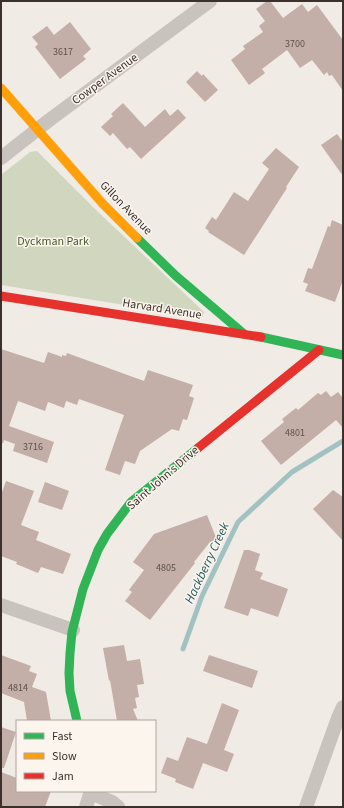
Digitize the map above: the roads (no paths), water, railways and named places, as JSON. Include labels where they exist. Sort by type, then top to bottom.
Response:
[{"type":"street","name":"Cowper Avenue","points":[[1,158],[210,1]]},
{"type":"street","name":"Gillon Avenue","points":[[1,88],[103,204],[176,276],[245,334]]},
{"type":"street","name":"Harvard Avenue","points":[[1,296],[245,334],[319,350]]},
{"type":"street","points":[[319,350],[343,355]]},
{"type":"street","name":"Saint John's Drive","points":[[77,720],[70,691],[69,667],[73,630],[82,591],[92,563],[107,534],[131,502],[319,350]]},
{"type":"street","points":[[1,605],[73,630]]},
{"type":"street","points":[[306,807],[343,707]]},
{"type":"street","points":[[86,807],[91,792],[112,802],[118,807]]},
{"type":"waterway","name":"Hackberry Creek","points":[[183,649],[202,596],[238,522],[292,472],[343,441]]},
{"type":"park label","name":"Dyckman Park","points":[[53,241]]}]
